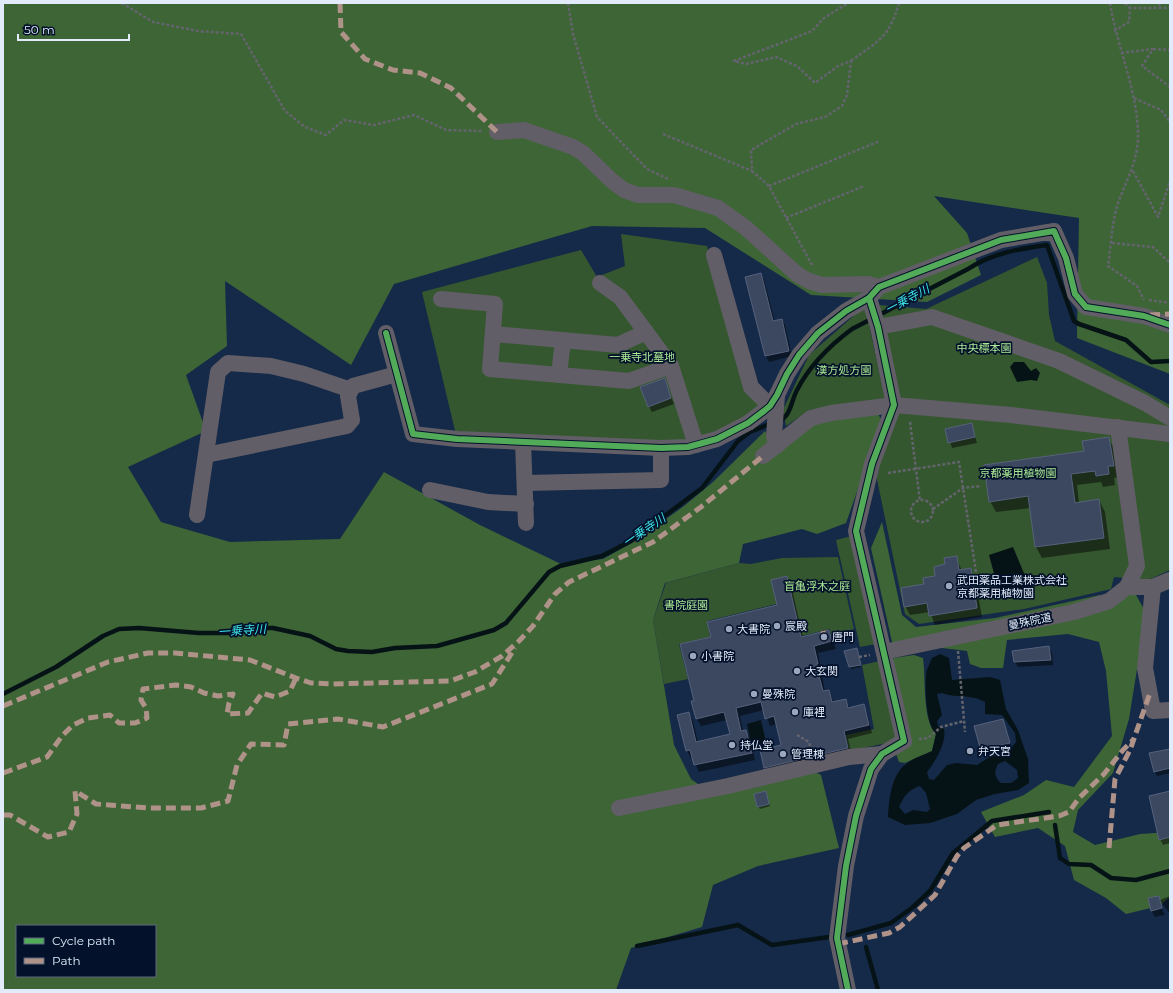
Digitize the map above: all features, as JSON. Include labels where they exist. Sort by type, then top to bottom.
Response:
[{"type":"street","points":[[497,132],[524,130],[573,147],[624,190],[638,195],[674,195],[718,208],[751,233],[798,275],[822,285],[868,284],[874,293],[878,327],[901,406],[872,464],[856,530],[904,741],[882,754],[871,769],[856,816],[846,866],[837,938],[848,990]]},
{"type":"street","points":[[775,441],[774,406],[787,374],[799,355],[818,334],[846,311],[874,293],[1001,240],[1054,231],[1066,258],[1075,294],[1086,307],[1144,316],[1170,325]]},
{"type":"street","points":[[714,255],[751,387],[774,406]]},
{"type":"street","points":[[600,283],[620,297],[671,366],[696,445]]},
{"type":"street","points":[[441,299],[495,304],[490,369],[629,381],[671,366]]},
{"type":"street","points":[[878,327],[932,317],[1059,361],[1146,403],[1170,418]]},
{"type":"street","points":[[493,334],[618,345],[646,332]]},
{"type":"street","points":[[386,333],[413,434],[457,439],[661,448],[696,445],[717,439],[748,423],[774,406]]},
{"type":"street","points":[[559,375],[563,340]]},
{"type":"street","points":[[197,515],[218,372],[228,363],[271,366],[304,374],[351,390]]},
{"type":"street","points":[[206,455],[347,426],[352,420],[348,396],[353,386],[397,374]]},
{"type":"street","points":[[763,456],[775,441],[811,418],[831,413],[901,406],[1011,415],[1170,434]]},
{"type":"street","points":[[1118,427],[1137,566],[1127,586],[1153,587],[1170,580]]},
{"type":"street","points":[[523,442],[526,523]]},
{"type":"street","points":[[525,483],[660,480],[661,448]]},
{"type":"street","points":[[430,490],[488,502],[526,504]]},
{"type":"street","name":"曼殊院道","points":[[884,652],[1074,612],[1109,601],[1127,586]]},
{"type":"street","points":[[1153,587],[1145,668],[1153,711],[1170,710]]},
{"type":"street","points":[[619,808],[728,786],[848,757],[882,754]]},
{"type":"path","points":[[122,3],[153,22],[198,31],[241,34],[284,111],[305,127],[326,135],[344,120],[374,125],[414,115],[446,130],[497,132]]},
{"type":"path","points":[[568,3],[573,34],[597,117],[647,169],[671,181]]},
{"type":"path","points":[[848,3],[824,18],[812,30],[734,61],[746,64],[776,57],[797,66],[814,83],[838,66],[851,61],[886,35],[894,22],[899,3]]},
{"type":"path","points":[[1110,3],[1114,31],[1134,98],[1138,137],[1133,171],[1118,204],[1108,266],[1137,286],[1143,300],[1170,302]]},
{"type":"path","points":[[1125,3],[1130,8],[1170,8]]},
{"type":"path","points":[[1159,3],[1160,8]]},
{"type":"path","points":[[1114,31],[1129,22],[1130,8]]},
{"type":"path","points":[[1121,53],[1153,49],[1170,50]]},
{"type":"path","points":[[1153,49],[1142,66],[1170,87]]},
{"type":"path","points":[[752,171],[751,150],[796,124],[825,117],[842,106],[847,95],[851,61]]},
{"type":"path","points":[[1134,98],[1161,110],[1170,122]]},
{"type":"path","points":[[663,134],[752,171],[768,186],[822,285]]},
{"type":"path","points":[[768,186],[880,141]]},
{"type":"path","points":[[1133,171],[1158,217],[1170,181]]},
{"type":"path","points":[[786,218],[864,186]]},
{"type":"path","points":[[1112,243],[1153,247],[1170,263]]},
{"type":"path","points":[[901,406],[916,469],[920,501]]},
{"type":"path","points":[[888,473],[960,462],[976,572]]},
{"type":"path","points":[[933,509],[927,502],[920,501],[914,504],[911,511],[917,520],[924,522],[930,518],[933,509],[963,488],[981,486]]},
{"type":"path","points":[[957,637],[965,732]]},
{"type":"path","points":[[933,733],[941,726],[964,721]]},
{"type":"path","points":[[797,735],[809,742],[811,749]]},
{"type":"green space","points":[[3,3],[1170,3],[1170,374],[1077,338],[1079,218],[934,196],[967,233],[981,275],[927,302],[811,295],[705,228],[592,226],[394,284],[351,365],[225,281],[227,346],[186,375],[206,431],[128,467],[161,522],[230,542],[340,539],[384,472],[480,525],[561,564],[603,559],[637,540],[684,506],[713,482],[765,431],[777,453],[820,419],[877,412],[882,421],[846,523],[817,534],[802,529],[743,544],[739,563],[665,583],[653,620],[674,745],[691,779],[715,796],[813,771],[821,775],[839,848],[758,866],[713,885],[702,927],[631,948],[616,990],[3,990]]},
{"type":"green space","name":"一乗寺北墓地","points":[[621,234],[707,246],[744,386],[764,411],[688,447],[457,439],[422,292],[581,250],[597,277],[625,266]]},
{"type":"green space","name":"京都薬用植物園","points":[[1037,257],[1047,283],[1049,315],[1055,341],[1170,405],[1170,570],[1148,580],[1114,577],[1111,589],[1024,609],[919,624],[905,614],[874,465],[900,406],[879,305],[926,309]]},
{"type":"green space","name":"漢方処方園","points":[[865,306],[885,399],[810,410],[786,426],[783,410],[809,355]]},
{"type":"green space","points":[[882,522],[902,615],[916,627],[995,618],[1100,595],[1136,595],[1146,613],[1129,719],[1113,773],[1078,810],[1073,832],[1095,845],[1140,834],[1170,832],[1170,897],[1159,906],[1126,914],[1106,898],[1074,880],[1065,846],[1038,828],[995,837],[981,812],[1024,795],[1046,780],[1074,787],[1112,736],[1106,671],[1099,642],[1068,634],[1007,640],[1003,668],[981,668],[970,664],[967,651],[892,642],[871,548]]},
{"type":"green space","points":[[852,536],[876,644],[860,647],[836,540]]},
{"type":"green space","points":[[838,557],[854,629],[831,635],[830,629],[801,636],[793,600],[707,621],[710,637],[679,644],[688,679],[664,684],[653,620],[666,583],[739,563],[751,564],[782,558]]},
{"type":"green space","points":[[914,655],[923,658],[925,699],[928,719],[936,734],[932,751],[905,763],[899,762],[896,754],[892,663],[894,658]]},
{"type":"green space","points":[[880,661],[896,741],[849,751],[846,735],[874,729],[862,665]]},
{"type":"shaded area","points":[[1014,362],[1024,362],[1031,371],[1036,368],[1040,373],[1037,381],[1031,380],[1017,382],[1010,367]]},
{"type":"shaded area","points":[[1013,547],[1034,597],[1004,596],[999,592],[989,555]]},
{"type":"shaded area","points":[[940,654],[949,658],[952,680],[990,677],[1000,680],[1006,709],[1018,730],[1028,759],[1029,783],[1018,790],[995,794],[976,800],[957,814],[930,823],[905,825],[888,817],[890,796],[894,781],[901,769],[912,760],[932,751],[936,734],[930,723],[928,715],[926,682],[927,671],[932,658]],"holes":[[[942,693],[953,696],[979,699],[985,702],[985,714],[1002,715],[1015,733],[1016,742],[1008,752],[988,758],[977,765],[956,763],[947,765],[934,780],[929,779],[927,772],[937,757],[944,740],[944,729],[938,726],[937,721],[942,715],[937,694]],[[1005,761],[1017,770],[1018,778],[1011,783],[1001,783],[995,774],[998,764]],[[920,786],[926,793],[930,809],[927,812],[913,810],[905,814],[899,807],[912,789]]]},
{"type":"shaded area","points":[[761,720],[766,742],[752,746],[747,724]]},
{"type":"building","points":[[761,273],[773,321],[782,319],[789,351],[765,356],[745,277]]},
{"type":"building","points":[[665,378],[671,398],[648,407],[640,387]]},
{"type":"building","points":[[972,423],[975,437],[948,443],[945,429]]},
{"type":"building","points":[[1109,437],[1114,466],[1108,466],[1109,474],[1096,476],[1095,471],[1071,474],[1075,503],[1099,499],[1104,538],[1035,547],[1028,496],[989,502],[984,465],[1084,451],[1082,441]]},
{"type":"building","name":"武田薬品工業株式会社 京都薬用植物園","points":[[957,556],[959,570],[971,568],[977,608],[929,616],[927,603],[904,607],[901,588],[924,584],[923,578],[935,576],[934,567],[945,564],[944,558]]},
{"type":"building","points":[[787,576],[801,637],[829,630],[832,641],[814,646],[818,664],[816,664],[823,691],[829,690],[832,702],[846,699],[848,708],[864,704],[869,725],[844,731],[848,748],[764,768],[760,750],[781,745],[774,716],[765,719],[761,702],[736,708],[741,731],[746,730],[752,753],[694,765],[690,750],[686,751],[677,715],[689,712],[696,742],[730,734],[724,712],[696,719],[691,701],[694,701],[680,644],[711,637],[707,622],[777,605],[771,580]]},
{"type":"building","points":[[1049,646],[1051,660],[1014,662],[1012,651]]},
{"type":"building","points":[[857,648],[861,665],[849,667],[844,651]]},
{"type":"building","points":[[1003,719],[1010,743],[981,751],[974,726]]},
{"type":"building","points":[[1170,749],[1170,768],[1154,772],[1149,753]]},
{"type":"building","points":[[766,791],[769,804],[757,807],[754,794]]},
{"type":"building","points":[[1170,791],[1170,837],[1159,840],[1149,796]]},
{"type":"building","points":[[1159,896],[1162,908],[1151,911],[1148,898]]},
{"type":"waterway","name":"一乗寺川","points":[[779,421],[786,416],[797,390],[814,364],[828,349],[852,329],[996,255],[1047,245],[1074,321],[1126,340],[1151,362],[1170,361]]},
{"type":"waterway","name":"一乗寺川","points":[[3,694],[56,667],[103,636],[119,629],[139,628],[199,633],[229,633],[260,628],[273,628],[310,636],[336,649],[372,652],[395,648],[437,646],[494,630],[506,623],[549,572],[560,566],[602,556],[631,541],[702,488],[738,441],[750,432],[772,423]]},
{"type":"waterway","points":[[848,935],[891,923],[913,907],[930,891],[953,853],[992,821],[1049,812]]},
{"type":"waterway","points":[[1055,825],[1060,858],[1069,864],[1091,865],[1111,878],[1136,880],[1170,871]]},
{"type":"waterway","points":[[637,946],[738,925],[772,945],[829,937]]},
{"type":"waterway","points":[[866,947],[878,990]]},
{"type":"marked path","points":[[340,3],[341,32],[365,59],[393,70],[420,73],[451,88],[497,132]]},
{"type":"marked path","points":[[1150,315],[1170,314]]},
{"type":"marked path","points":[[3,706],[108,662],[148,653],[175,653],[250,660],[311,683],[333,684],[450,681],[475,672],[502,656],[533,626],[555,594],[569,582],[653,542],[701,507],[763,456]]},
{"type":"marked path","points":[[823,631],[825,643]]},
{"type":"marked path","points":[[3,815],[10,815],[48,837],[69,832],[77,814],[75,791],[96,804],[149,808],[201,808],[228,801],[237,765],[251,744],[284,745],[288,724],[338,719],[383,727],[492,684],[515,648]]},
{"type":"marked path","points":[[3,773],[47,757],[62,736],[73,725],[88,718],[110,715],[119,723],[135,723],[147,718],[146,708],[141,700],[143,689],[176,685],[191,687],[204,693],[218,696],[233,694],[229,703],[227,714],[248,713],[262,693],[275,697],[290,691],[296,678]]},
{"type":"marked path","points":[[1109,848],[1115,779],[1130,750],[1150,693]]},
{"type":"marked path","points":[[838,944],[889,933],[900,927],[935,895],[957,856],[964,848],[997,825],[1059,816],[1069,812],[1079,798],[1104,774],[1134,739]]},
{"type":"cycle path","points":[[386,333],[413,434],[457,439],[661,448],[688,447],[717,439],[748,423],[770,406],[799,355],[818,333],[846,311],[869,298],[879,287],[1001,240],[1054,231],[1066,258],[1075,294],[1086,307],[1144,316],[1170,325]]},
{"type":"cycle path","points":[[848,990],[837,938],[846,866],[856,816],[871,769],[882,754],[904,741],[856,531],[872,464],[894,405],[878,327],[869,298]]},
{"type":"place","name":"武田薬品工業株式会社 京都薬用植物園","points":[[949,586]]},
{"type":"place","name":"宸殿","points":[[777,626]]},
{"type":"place","name":"大書院","points":[[729,629]]},
{"type":"place","name":"唐門","points":[[824,637]]},
{"type":"place","name":"小書院","points":[[693,656]]},
{"type":"place","name":"大玄関","points":[[797,671]]},
{"type":"place","name":"曼殊院","points":[[754,694]]},
{"type":"place","name":"庫裡","points":[[795,712]]},
{"type":"place","name":"持仏堂","points":[[732,745]]},
{"type":"place","name":"弁天宮","points":[[970,751]]},
{"type":"place","name":"管理棟","points":[[783,754]]},
{"type":"park label","name":"中央標本園","points":[[984,348]]},
{"type":"park label","name":"盲亀浮木之庭","points":[[817,586]]},
{"type":"park label","name":"書院庭園","points":[[686,605]]}]
